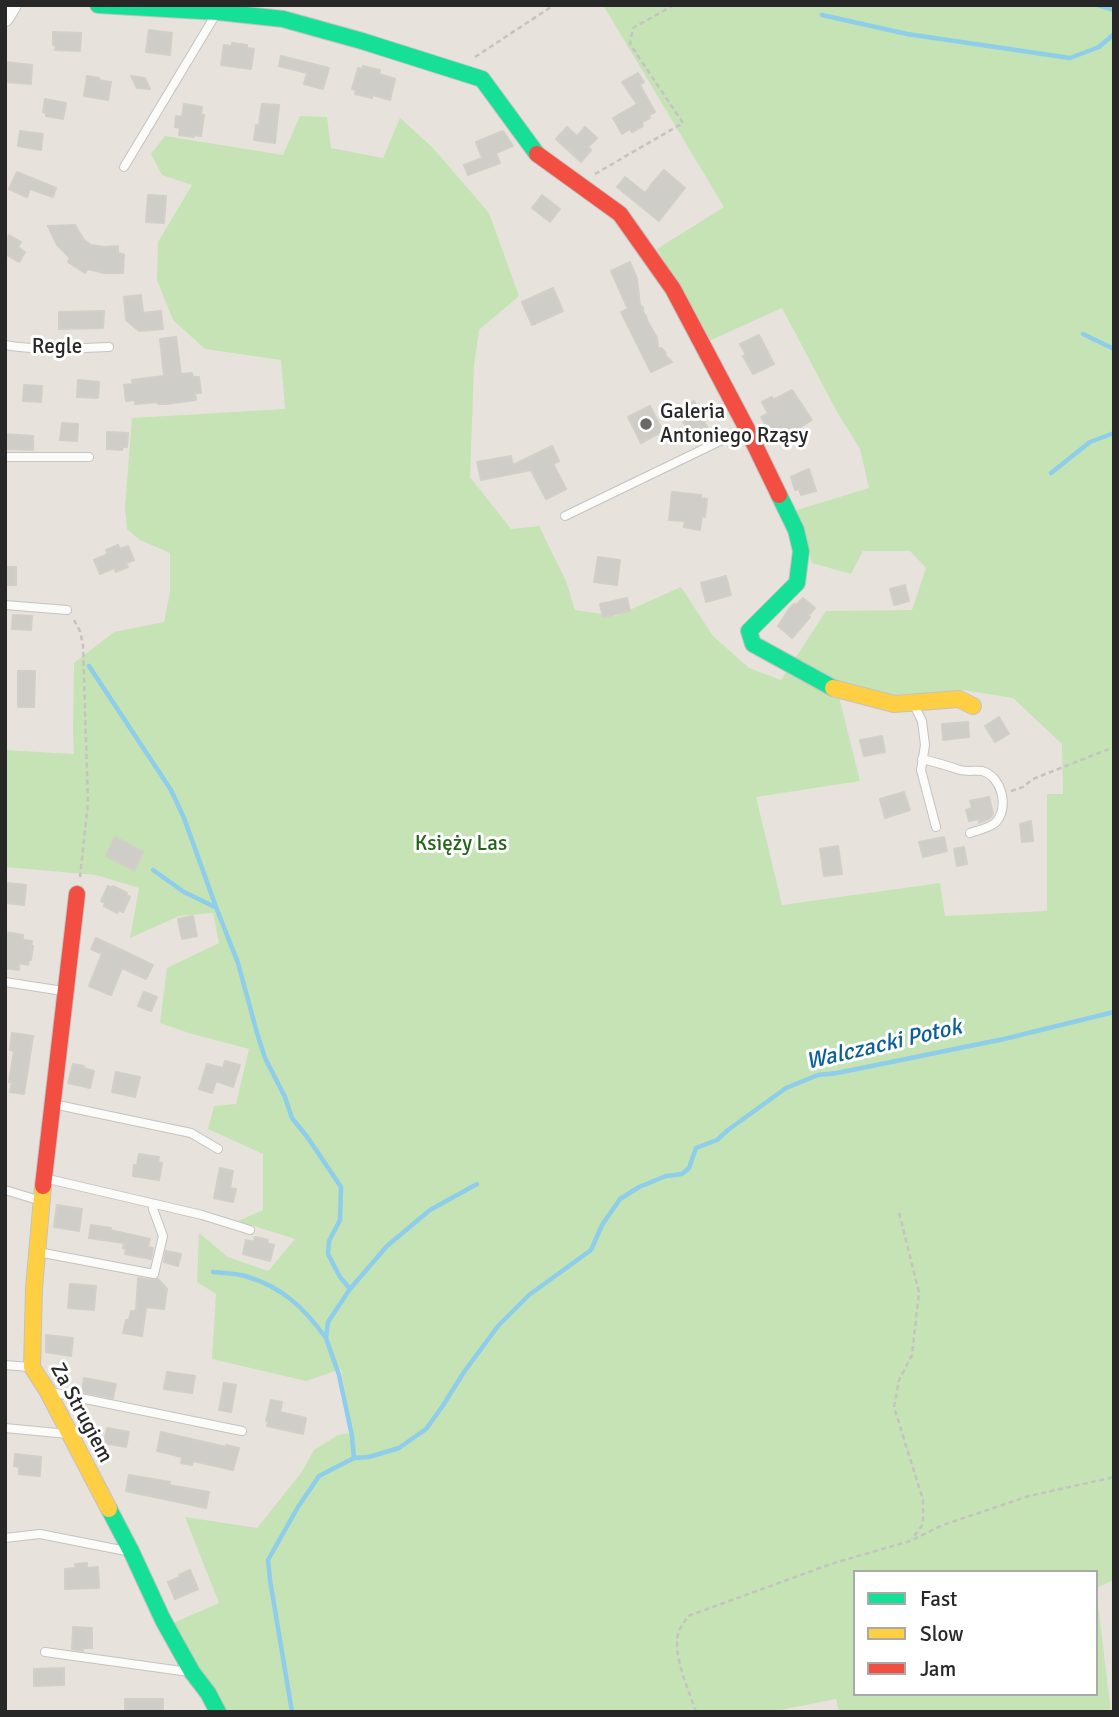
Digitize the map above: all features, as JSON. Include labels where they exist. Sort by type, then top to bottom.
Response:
[{"type":"street","points":[[5,18],[13,5]]},
{"type":"street","points":[[98,5],[283,19],[482,79],[534,152],[620,214],[673,289],[747,429],[796,530],[801,551],[797,583],[749,631],[753,644],[833,688],[894,704],[959,699],[973,706]]},
{"type":"street","name":"Za Strugiem","points":[[78,894],[41,1200],[34,1289],[32,1367],[71,1435],[163,1620],[218,1712]]},
{"type":"lane","points":[[124,167],[218,12]]},
{"type":"lane","name":"Regle","points":[[5,345],[70,349],[108,347]]},
{"type":"lane","points":[[565,516],[747,429]]},
{"type":"lane","points":[[5,457],[89,457]]},
{"type":"lane","points":[[5,605],[67,610]]},
{"type":"lane","points":[[914,703],[922,721],[925,745],[921,770],[936,827]]},
{"type":"lane","points":[[922,759],[960,770],[984,772],[995,780],[1003,800],[999,819],[993,825],[970,833]]},
{"type":"lane","points":[[5,982],[66,992]]},
{"type":"lane","points":[[53,1104],[191,1133],[218,1149]]},
{"type":"lane","points":[[44,1178],[202,1215],[250,1230]]},
{"type":"lane","points":[[5,1190],[41,1200]]},
{"type":"lane","points":[[37,1251],[154,1274],[163,1236],[153,1209]]},
{"type":"lane","points":[[5,1365],[32,1367]]},
{"type":"lane","points":[[48,1392],[242,1431]]},
{"type":"lane","points":[[5,1428],[71,1435]]},
{"type":"lane","points":[[5,1538],[40,1534],[132,1553]]},
{"type":"lane","points":[[45,1652],[192,1672]]},
{"type":"path","points":[[457,71],[554,5]]},
{"type":"path","points":[[578,184],[683,123],[630,44],[633,28],[674,5]]},
{"type":"path","points":[[67,610],[76,622],[81,638],[86,692],[88,803],[78,894]]},
{"type":"path","points":[[1002,794],[1114,747]]},
{"type":"path","points":[[899,1213],[919,1292],[912,1354],[899,1380],[894,1407],[923,1500],[923,1524],[910,1541]]},
{"type":"path","points":[[696,1712],[678,1657],[677,1645],[679,1630],[688,1616],[831,1564],[910,1541],[943,1525],[1029,1496],[1114,1477]]},
{"type":"green space","name":"Księży Las","points":[[603,5],[1114,5],[1114,1580],[1098,1587],[1098,1570],[853,1570],[853,1696],[1098,1696],[1098,1605],[1111,1712],[839,1712],[836,1699],[780,1712],[224,1712],[173,1623],[219,1603],[185,1517],[257,1528],[301,1473],[314,1450],[338,1435],[352,1433],[341,1369],[306,1381],[212,1359],[216,1294],[197,1282],[199,1233],[228,1257],[268,1271],[295,1239],[238,1221],[263,1210],[263,1154],[208,1129],[214,1106],[236,1104],[249,1049],[160,1023],[167,968],[219,943],[213,913],[179,916],[130,938],[139,888],[96,875],[5,867],[5,750],[74,754],[74,663],[114,632],[164,622],[170,593],[170,553],[140,540],[127,529],[125,507],[132,418],[285,409],[281,360],[205,349],[173,320],[157,280],[158,242],[192,185],[162,175],[151,154],[165,136],[283,155],[300,116],[327,117],[331,148],[383,158],[400,118],[433,148],[489,213],[519,296],[479,330],[474,365],[470,477],[511,529],[539,526],[566,581],[575,610],[616,616],[681,587],[713,636],[749,668],[781,680],[826,611],[912,610],[926,568],[910,551],[863,551],[851,574],[812,563],[797,510],[869,488],[860,449],[836,410],[782,308],[709,341],[657,249],[724,207]],"holes":[[[835,681],[897,697],[963,690],[1013,698],[1062,744],[1063,794],[1047,794],[1047,911],[945,916],[940,883],[782,905],[756,797],[860,781]]]},
{"type":"building","points":[[149,30],[172,33],[170,55],[146,52]]},
{"type":"building","points":[[53,32],[81,33],[80,51],[55,50]]},
{"type":"building","points":[[232,43],[254,49],[251,69],[221,65],[224,45],[232,46]]},
{"type":"building","points":[[281,56],[329,68],[323,89],[304,84],[307,73],[279,66]]},
{"type":"building","points":[[5,62],[32,65],[31,84],[5,82]]},
{"type":"building","points":[[363,66],[380,70],[379,74],[395,79],[390,100],[355,94],[356,90],[352,89],[358,68],[362,69]]},
{"type":"building","points":[[638,73],[644,82],[640,85],[655,112],[642,122],[643,126],[622,134],[613,118],[637,104],[622,82]]},
{"type":"building","points":[[87,76],[111,82],[108,100],[84,96]]},
{"type":"building","points":[[131,76],[145,78],[150,89],[137,88]]},
{"type":"building","points":[[45,99],[66,103],[63,119],[46,116],[43,112]]},
{"type":"building","points":[[184,104],[202,107],[201,115],[204,115],[201,136],[179,135],[180,128],[175,127],[176,116],[182,117]]},
{"type":"building","points":[[262,104],[279,105],[275,143],[254,140]]},
{"type":"building","points":[[567,127],[577,136],[585,127],[597,138],[588,147],[591,150],[581,162],[556,139]]},
{"type":"building","points":[[20,131],[43,134],[41,150],[18,146]]},
{"type":"building","points":[[503,131],[513,146],[496,153],[500,163],[468,175],[464,165],[482,158],[476,142]]},
{"type":"building","points":[[664,170],[685,188],[659,221],[617,187],[625,177],[645,193],[650,187],[653,190],[650,186]]},
{"type":"building","points":[[17,172],[56,188],[53,197],[30,189],[27,197],[9,189]]},
{"type":"building","points":[[148,195],[166,196],[164,223],[146,222]]},
{"type":"building","points":[[542,195],[560,209],[550,222],[532,208]]},
{"type":"building","points":[[75,225],[84,240],[91,245],[118,246],[118,253],[124,255],[123,273],[104,273],[88,269],[85,273],[68,262],[70,258],[57,245],[48,226]]},
{"type":"building","points":[[9,235],[21,242],[18,247],[25,252],[19,262],[5,254],[5,242]]},
{"type":"building","points":[[630,262],[637,279],[640,305],[657,338],[658,348],[665,352],[672,362],[651,372],[621,312],[628,309],[611,271]]},
{"type":"building","points":[[553,288],[563,311],[532,325],[522,302]]},
{"type":"building","points":[[141,295],[143,313],[161,311],[163,329],[139,331],[126,320],[124,297]]},
{"type":"building","points":[[104,311],[103,328],[59,329],[59,312]]},
{"type":"building","points":[[759,335],[774,364],[753,374],[740,344]]},
{"type":"building","points":[[176,337],[181,374],[192,373],[193,377],[199,377],[201,393],[195,393],[196,400],[166,404],[135,404],[135,400],[126,401],[124,385],[133,384],[132,380],[164,376],[160,339]]},
{"type":"building","points":[[78,380],[99,382],[98,398],[77,397]]},
{"type":"building","points":[[24,385],[42,386],[41,402],[23,401]]},
{"type":"building","points":[[792,390],[812,420],[799,428],[802,432],[786,440],[784,436],[778,439],[761,417],[768,413],[762,402],[772,397],[773,400]]},
{"type":"building","points":[[694,401],[708,429],[691,437],[677,409]]},
{"type":"building","name":"Galeria Antoniego Rząsy","points":[[650,406],[663,431],[641,443],[628,417]]},
{"type":"building","points":[[62,423],[78,424],[77,441],[60,440]]},
{"type":"building","points":[[107,432],[128,433],[127,447],[122,450],[107,449]]},
{"type":"building","points":[[5,434],[33,436],[33,450],[5,449]]},
{"type":"building","points":[[552,446],[559,461],[553,464],[566,489],[546,499],[531,470],[481,480],[477,462],[511,456],[513,465]]},
{"type":"building","points":[[809,469],[816,491],[801,495],[799,489],[795,490],[791,477]]},
{"type":"building","points":[[672,492],[701,495],[701,498],[707,499],[700,530],[684,527],[685,521],[669,520]]},
{"type":"building","points":[[118,545],[120,549],[128,546],[134,560],[126,563],[128,567],[116,572],[114,568],[100,574],[94,560],[108,554],[106,550]]},
{"type":"building","points":[[598,557],[620,560],[617,585],[594,582]]},
{"type":"building","points":[[5,567],[16,567],[16,585],[5,585]]},
{"type":"building","points":[[726,576],[731,595],[706,602],[701,583]]},
{"type":"building","points":[[905,585],[909,601],[894,605],[890,589]]},
{"type":"building","points":[[627,598],[630,611],[603,617],[600,604]]},
{"type":"building","points":[[803,598],[815,608],[792,638],[778,626],[789,609]]},
{"type":"building","points":[[13,615],[32,616],[31,630],[12,629]]},
{"type":"building","points":[[18,671],[35,671],[34,707],[18,707]]},
{"type":"building","points":[[999,717],[1009,734],[995,742],[985,726]]},
{"type":"building","points":[[968,722],[969,737],[943,740],[942,724]]},
{"type":"building","points":[[882,736],[885,752],[864,756],[860,740]]},
{"type":"building","points":[[904,792],[910,810],[885,818],[880,799]]},
{"type":"building","points":[[989,797],[993,814],[990,818],[979,823],[979,819],[969,821],[966,810],[972,808],[970,801]]},
{"type":"building","points":[[1031,821],[1033,841],[1022,842],[1020,824]]},
{"type":"building","points":[[115,837],[143,852],[134,870],[106,856]]},
{"type":"building","points":[[944,837],[947,851],[923,857],[919,842]]},
{"type":"building","points":[[838,846],[842,874],[824,876],[820,849]]},
{"type":"building","points":[[964,847],[967,864],[957,866],[954,849]]},
{"type":"building","points":[[5,883],[26,885],[24,905],[5,903]]},
{"type":"building","points":[[108,886],[127,893],[130,897],[123,912],[119,910],[117,913],[104,906],[105,903],[101,901]]},
{"type":"building","points":[[193,916],[197,936],[182,939],[178,919]]},
{"type":"building","points":[[5,932],[23,935],[23,940],[32,941],[31,960],[28,965],[19,963],[19,970],[5,968]]},
{"type":"building","points":[[96,938],[153,965],[146,979],[122,968],[111,995],[89,986],[102,954],[91,949]]},
{"type":"building","points":[[144,992],[157,997],[151,1011],[138,1006]]},
{"type":"building","points":[[12,1033],[33,1036],[24,1094],[10,1092],[14,1051],[10,1050]]},
{"type":"building","points":[[225,1061],[240,1065],[233,1087],[216,1081],[212,1093],[199,1089],[207,1064],[223,1068]]},
{"type":"building","points":[[73,1064],[94,1071],[90,1088],[68,1083]]},
{"type":"building","points":[[116,1072],[140,1077],[135,1097],[112,1092]]},
{"type":"building","points":[[139,1154],[159,1157],[158,1162],[162,1163],[159,1180],[133,1176]]},
{"type":"building","points":[[220,1168],[233,1171],[230,1188],[236,1189],[233,1202],[214,1198]]},
{"type":"building","points":[[57,1205],[82,1209],[79,1231],[54,1227]]},
{"type":"building","points":[[91,1225],[150,1239],[148,1247],[153,1248],[151,1259],[125,1254],[124,1243],[89,1238]]},
{"type":"building","points":[[255,1237],[268,1240],[267,1243],[274,1245],[270,1261],[243,1254],[246,1240],[254,1242]]},
{"type":"building","points":[[166,1251],[181,1254],[178,1266],[164,1262]]},
{"type":"building","points":[[138,1278],[158,1279],[167,1289],[164,1309],[146,1307],[142,1336],[123,1333],[131,1311],[136,1311]]},
{"type":"building","points":[[70,1284],[96,1286],[94,1310],[68,1308]]},
{"type":"building","points":[[46,1335],[73,1338],[71,1356],[46,1352]]},
{"type":"building","points":[[167,1372],[195,1376],[192,1393],[164,1389]]},
{"type":"building","points":[[84,1378],[116,1384],[113,1398],[82,1392]]},
{"type":"building","points":[[224,1383],[236,1385],[231,1412],[219,1410]]},
{"type":"building","points":[[271,1400],[282,1402],[280,1412],[306,1418],[303,1434],[267,1426]]},
{"type":"building","points":[[107,1428],[129,1432],[126,1447],[104,1443]]},
{"type":"building","points":[[161,1432],[239,1448],[233,1470],[193,1461],[192,1465],[181,1463],[182,1457],[157,1451]]},
{"type":"building","points":[[15,1454],[41,1457],[40,1476],[19,1474],[19,1467],[14,1466]]},
{"type":"building","points":[[129,1475],[209,1492],[206,1508],[126,1491]]},
{"type":"building","points":[[87,1563],[87,1568],[98,1567],[99,1588],[65,1589],[65,1569],[76,1568],[75,1564]]},
{"type":"building","points":[[190,1570],[198,1589],[175,1599],[168,1582]]},
{"type":"building","points":[[73,1627],[92,1628],[92,1648],[83,1648],[83,1651],[72,1649]]},
{"type":"building","points":[[64,1668],[64,1685],[34,1686],[34,1669]]},
{"type":"building","points":[[125,1699],[163,1699],[163,1712],[125,1712]]},
{"type":"waterway","points":[[1098,5],[1114,10]]},
{"type":"waterway","points":[[822,15],[907,34],[1070,58],[1099,47],[1114,34]]},
{"type":"waterway","points":[[1083,334],[1114,349]]},
{"type":"waterway","points":[[1051,473],[1090,442],[1114,433]]},
{"type":"waterway","points":[[89,666],[171,790],[238,963],[265,1058],[285,1097],[292,1118],[341,1187],[340,1220],[329,1241],[328,1254],[350,1289],[328,1322],[326,1338],[339,1375],[354,1458]]},
{"type":"waterway","points":[[153,870],[184,892],[215,907]]},
{"type":"waterway","name":"Walczacki Potok","points":[[292,1712],[268,1560],[298,1507],[319,1476],[354,1458],[369,1457],[399,1448],[426,1429],[498,1326],[529,1295],[591,1250],[602,1225],[620,1199],[639,1187],[666,1176],[682,1174],[689,1168],[696,1148],[717,1140],[786,1088],[818,1075],[1004,1039],[1114,1012]]},
{"type":"waterway","points":[[350,1289],[387,1246],[430,1210],[477,1184]]},
{"type":"waterway","points":[[213,1272],[241,1275],[271,1286],[301,1308],[326,1338]]},
{"type":"traffic: fast","points":[[98,5],[283,19],[482,79],[537,154]]},
{"type":"traffic: fast","points":[[779,495],[796,530],[801,551],[797,583],[749,631],[753,644],[833,688]]},
{"type":"traffic: fast","points":[[109,1509],[163,1620],[218,1712]]},
{"type":"traffic: slow","points":[[833,688],[894,704],[959,699],[973,706]]},
{"type":"traffic: slow","points":[[43,1186],[34,1288],[32,1367],[48,1392],[109,1509]]},
{"type":"traffic: jam","points":[[537,154],[620,214],[673,289],[779,495]]},
{"type":"traffic: jam","points":[[43,1186],[77,894]]},
{"type":"place","name":"Galeria Antoniego Rząsy","points":[[646,424]]}]
